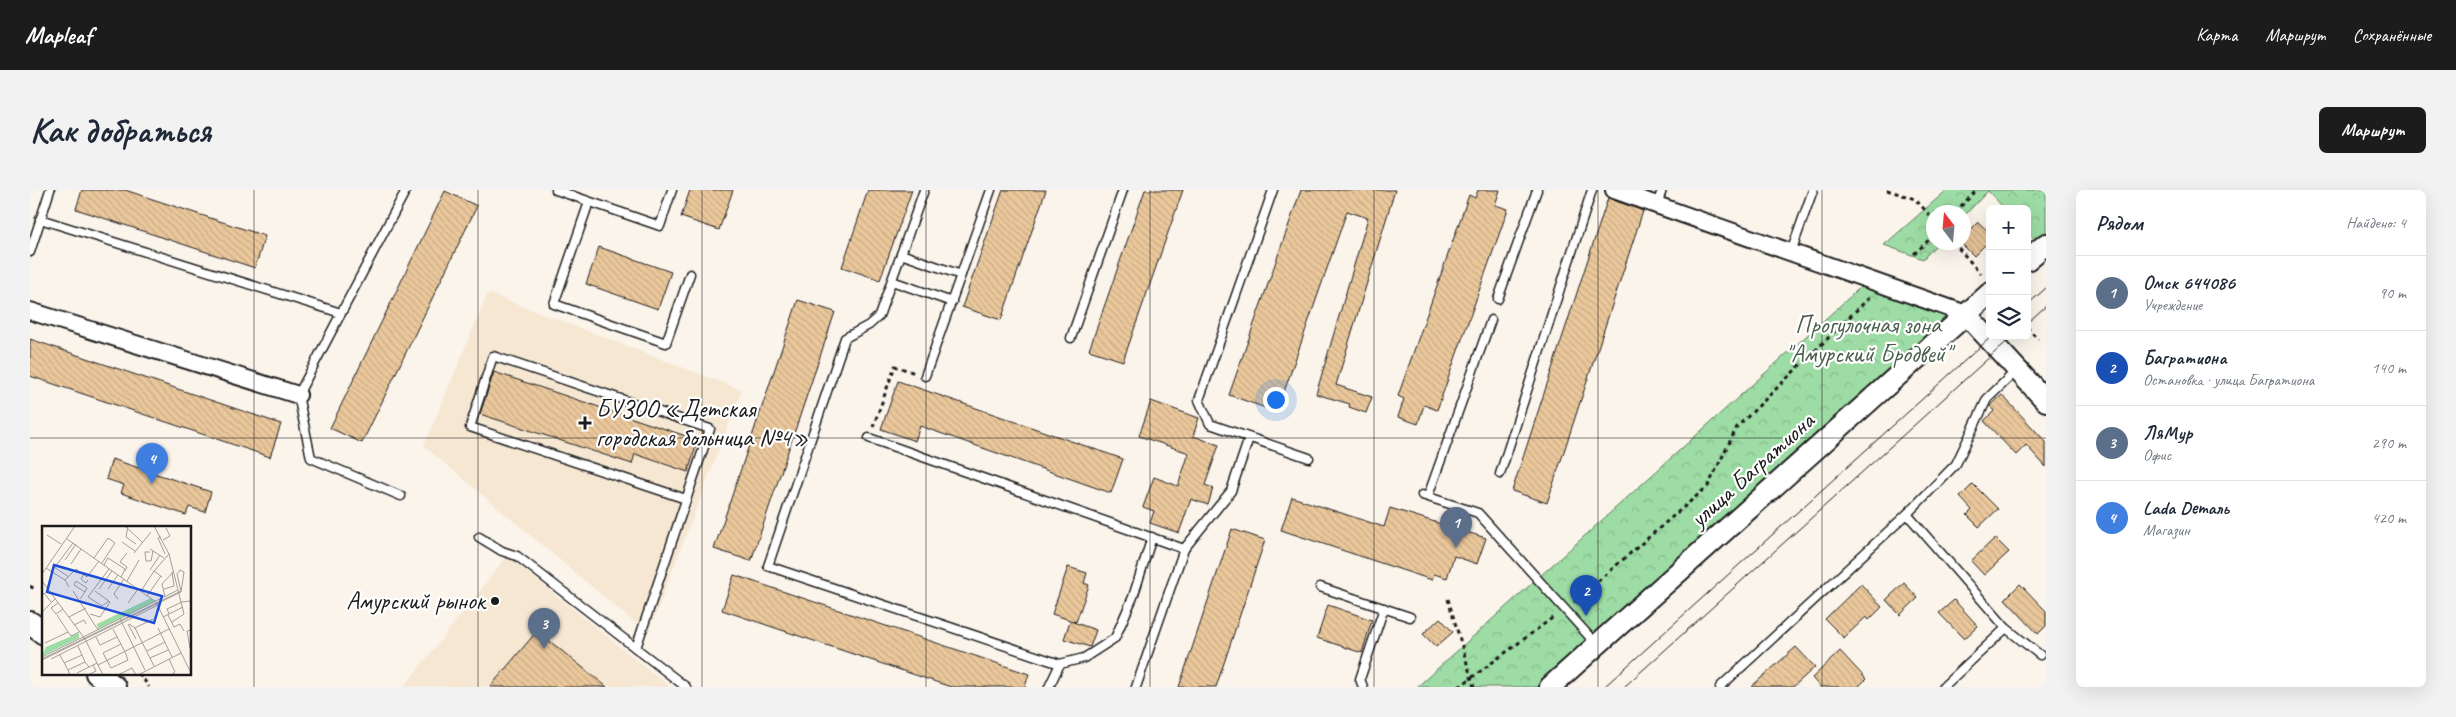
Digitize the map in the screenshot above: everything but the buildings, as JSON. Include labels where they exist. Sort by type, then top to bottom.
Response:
[{"type":"main road","points":[[30,623],[42,632]]},
{"type":"main road","points":[[98,674],[114,687]]},
{"type":"street","points":[[1614,190],[1659,197],[1791,252],[1966,314],[2046,401]]},
{"type":"street","points":[[2031,257],[2046,244]]},
{"type":"street","name":"улица Багратиона","points":[[1550,687],[1988,295]]},
{"type":"street","points":[[30,311],[298,395]]},
{"type":"lane","points":[[30,252],[50,190]]},
{"type":"lane","points":[[401,496],[310,458],[298,395],[406,190]]},
{"type":"lane","points":[[556,190],[660,226],[672,190]]},
{"type":"lane","points":[[924,190],[880,316],[869,325],[845,338],[768,566],[1060,664],[1084,658],[1115,638],[1133,597],[1152,537]]},
{"type":"lane","points":[[925,376],[991,190]]},
{"type":"lane","points":[[1071,338],[1123,190]]},
{"type":"lane","points":[[1273,190],[1199,400],[1210,424],[1309,458]]},
{"type":"lane","points":[[1498,299],[1537,190]]},
{"type":"lane","points":[[1500,474],[1592,190]]},
{"type":"lane","points":[[1791,252],[1812,190]]},
{"type":"lane","points":[[589,202],[554,304],[666,343],[690,274]]},
{"type":"lane","points":[[40,219],[341,313]]},
{"type":"lane","points":[[901,254],[961,275]]},
{"type":"lane","points":[[892,281],[952,302]]},
{"type":"lane","points":[[1491,320],[1425,495],[1478,513],[1564,610],[1597,644]]},
{"type":"lane","points":[[636,648],[710,429],[493,356],[470,427],[686,499]]},
{"type":"lane","points":[[1720,687],[1906,514],[1956,464],[1987,399],[2018,370]]},
{"type":"lane","points":[[869,438],[1184,549]]},
{"type":"lane","points":[[1136,687],[1184,549],[1231,491],[1249,438]]},
{"type":"lane","points":[[1906,514],[2006,628],[2040,655]]},
{"type":"lane","points":[[478,537],[502,552],[517,556],[686,687]]},
{"type":"lane","points":[[1320,587],[1410,617]]},
{"type":"lane","points":[[1362,687],[1360,679],[1384,608]]},
{"type":"lane","points":[[1943,687],[2006,628]]},
{"type":"lane","points":[[1049,687],[1060,664]]},
{"type":"path","points":[[1888,190],[1915,199],[1926,211]]},
{"type":"path","points":[[1962,205],[1977,190]]},
{"type":"path","points":[[1914,254],[1926,243]]},
{"type":"path","points":[[1960,250],[1981,274]]},
{"type":"path","points":[[1459,687],[1564,610],[1708,486],[1737,427],[1872,295]]},
{"type":"path","points":[[2031,331],[2038,339]]},
{"type":"path","points":[[869,438],[895,366],[925,376]]},
{"type":"path","points":[[30,586],[36,590]]},
{"type":"path","points":[[1448,599],[1474,687]]},
{"type":"path","points":[[140,674],[149,687]]},
{"type":"shaded area","points":[[488,293],[742,390],[648,634],[424,446]]},
{"type":"shaded area","name":"Амурский рынок","points":[[507,556],[670,687],[404,687]]},
{"type":"green space","name":"Прогулочная зона \"Амурский Бродвей\"","points":[[1947,190],[2046,190],[2046,236],[2038,243],[2031,235],[2031,205],[2001,205],[1988,191],[1971,209],[1971,205],[1930,205]]},
{"type":"green space","name":"Прогулочная зона \"Амурский Бродвей\"","points":[[1926,208],[1926,250],[1931,250],[1923,259],[1884,245]]},
{"type":"green space","name":"Прогулочная зона \"Амурский Бродвей\"","points":[[1874,275],[1946,312],[1947,321],[1543,687],[1417,687]]},
{"type":"tram line","points":[[2031,301],[2046,288]]},
{"type":"tram line","points":[[2031,319],[2046,306]]},
{"type":"tram line","points":[[1604,687],[1988,340]]},
{"type":"tram line","points":[[1624,687],[2009,340]]},
{"type":"place","name":"БУЗОО «Детская городская больница №4»","points":[[585,423]]},
{"type":"place","name":"Lada Dеталь","points":[[152,484]]},
{"type":"place","name":"Омск 644086","points":[[1456,548]]},
{"type":"place","name":"Амурский рынок","points":[[495,601]]},
{"type":"place","name":"Багратиона","points":[[1586,616]]},
{"type":"place","name":"ЛяМур","points":[[544,649]]}]
